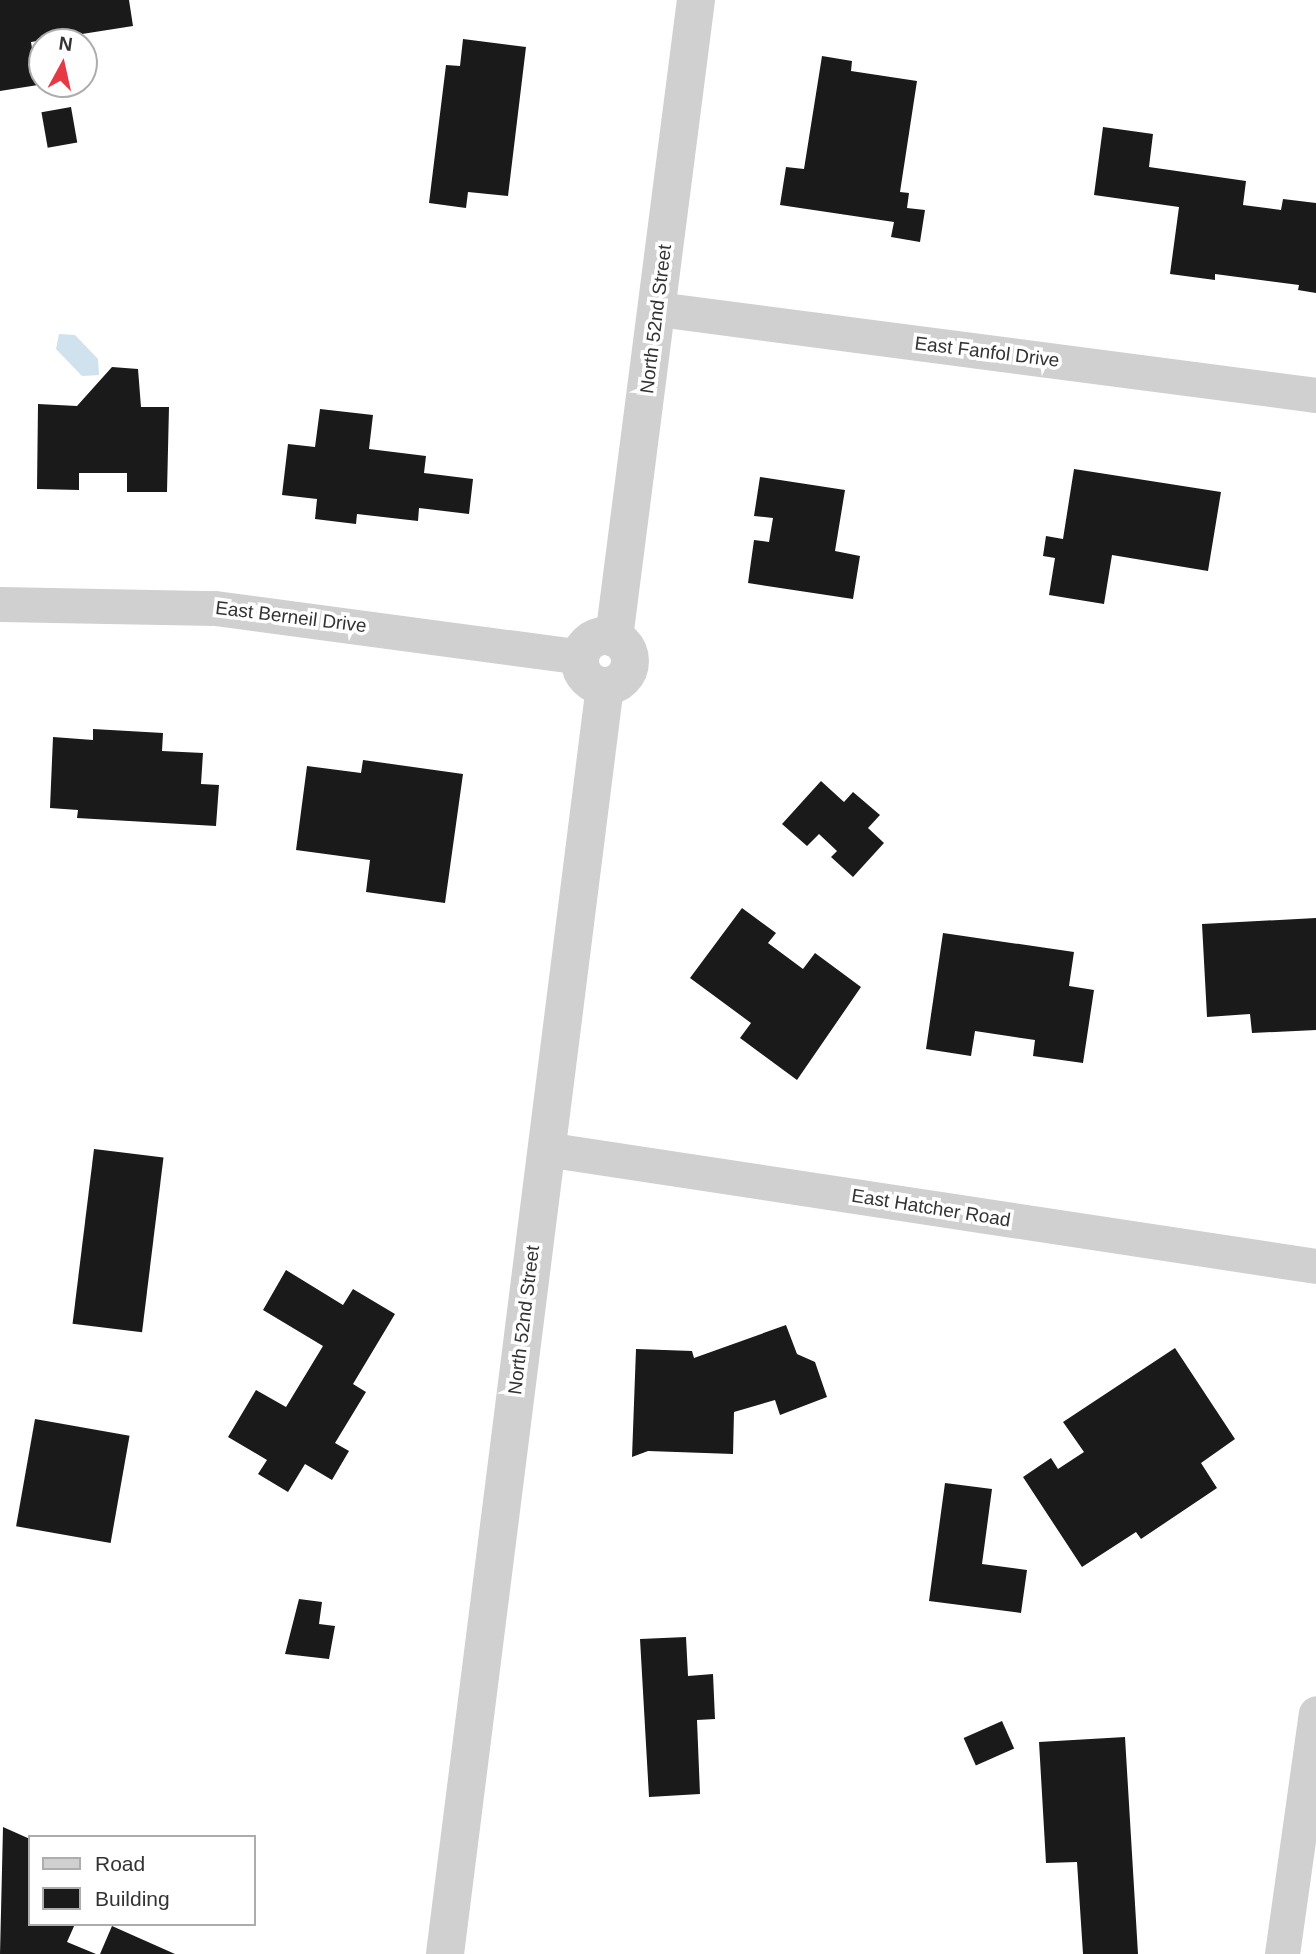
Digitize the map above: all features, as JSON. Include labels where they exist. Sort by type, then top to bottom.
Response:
[{"type":"street","name":"North 52nd Street","points":[[614,638],[696,0]]},
{"type":"street","name":"East Fanfol Drive","points":[[658,309],[1316,394]]},
{"type":"street","name":"East Berneil Drive","points":[[0,604],[215,608],[580,657]]},
{"type":"street","points":[[614,638],[627,649],[629,666],[621,680],[605,686],[583,673],[580,657],[593,639],[614,638]]},
{"type":"street","name":"North 52nd Street","points":[[445,1954],[605,686]]},
{"type":"street","name":"East Hatcher Road","points":[[545,1149],[1316,1266]]},
{"type":"street","points":[[1282,1954],[1316,1713]]},
{"type":"water","points":[[59,334],[75,335],[98,359],[99,375],[82,376],[56,349]]},
{"type":"building","points":[[0,0],[129,0],[133,26],[98,31],[98,28],[28,28],[28,87],[0,91]]},
{"type":"building","points":[[463,39],[526,47],[508,196],[468,192],[466,208],[429,203],[446,65],[460,66]]},
{"type":"building","points":[[822,56],[852,61],[851,71],[917,81],[900,192],[909,193],[907,208],[925,210],[920,242],[891,237],[894,222],[780,205],[786,167],[804,169]]},
{"type":"building","points":[[71,107],[77,142],[48,148],[41,112]]},
{"type":"building","points":[[1103,127],[1153,134],[1149,167],[1246,181],[1243,205],[1281,210],[1283,199],[1316,203],[1316,293],[1298,290],[1299,285],[1215,274],[1215,280],[1170,274],[1179,207],[1094,195]]},
{"type":"building","points":[[112,367],[138,369],[141,407],[169,407],[167,492],[127,492],[127,473],[79,473],[79,490],[37,489],[38,404],[77,406]]},
{"type":"building","points":[[320,409],[373,415],[369,449],[426,456],[424,473],[473,479],[469,514],[419,508],[418,521],[357,514],[356,524],[315,519],[317,499],[282,495],[288,444],[315,447]]},
{"type":"building","points":[[1074,469],[1221,492],[1208,571],[1112,555],[1104,604],[1049,595],[1055,558],[1043,556],[1046,536],[1063,539]]},
{"type":"building","points":[[760,477],[845,490],[835,551],[860,556],[853,599],[748,583],[754,540],[769,542],[773,518],[754,516]]},
{"type":"building","points":[[93,729],[163,733],[162,751],[203,753],[201,784],[219,785],[216,826],[77,818],[78,810],[50,808],[53,737],[93,740]]},
{"type":"building","points":[[363,760],[463,774],[445,903],[366,892],[370,860],[296,850],[307,766],[361,773]]},
{"type":"building","points":[[821,781],[844,802],[853,792],[880,815],[868,828],[884,843],[853,877],[831,857],[837,851],[819,834],[807,846],[782,824]]},
{"type":"building","points":[[742,908],[776,933],[768,943],[803,969],[815,953],[861,987],[797,1080],[740,1038],[751,1023],[690,978]]},
{"type":"building","points":[[1316,918],[1316,1030],[1252,1033],[1250,1014],[1207,1017],[1202,924]]},
{"type":"building","points":[[943,933],[1074,952],[1069,986],[1094,990],[1083,1063],[1033,1056],[1035,1040],[975,1031],[971,1056],[926,1049]]},
{"type":"building","points":[[94,1149],[163,1158],[142,1332],[73,1324]]},
{"type":"building","points":[[286,1270],[343,1305],[353,1289],[395,1314],[353,1384],[366,1392],[335,1443],[349,1451],[332,1480],[305,1464],[288,1492],[258,1474],[267,1460],[228,1437],[256,1390],[286,1407],[323,1346],[263,1310]]},
{"type":"building","points":[[786,1325],[797,1354],[815,1362],[827,1397],[780,1415],[775,1400],[734,1412],[733,1454],[648,1451],[632,1457],[636,1349],[692,1351],[694,1358]]},
{"type":"building","points":[[1175,1348],[1235,1439],[1201,1463],[1217,1488],[1141,1539],[1136,1532],[1082,1567],[1023,1477],[1051,1458],[1058,1469],[1084,1452],[1063,1422]]},
{"type":"building","points":[[35,1419],[130,1436],[111,1543],[16,1526]]},
{"type":"building","points":[[945,1483],[992,1489],[982,1564],[1027,1570],[1021,1613],[929,1601]]},
{"type":"building","points":[[299,1599],[322,1602],[319,1624],[335,1626],[329,1659],[285,1654]]},
{"type":"building","points":[[686,1637],[688,1676],[713,1674],[715,1719],[697,1720],[700,1794],[649,1797],[640,1639]]},
{"type":"building","points":[[1002,1721],[1014,1748],[976,1765],[964,1738]]},
{"type":"building","points":[[1125,1737],[1138,1954],[1083,1954],[1077,1862],[1046,1863],[1039,1742]]},
{"type":"building","points":[[3,1827],[28,1838],[28,1926],[74,1926],[67,1942],[96,1954],[0,1954]]},
{"type":"building","points":[[112,1926],[175,1954],[100,1954]]}]
